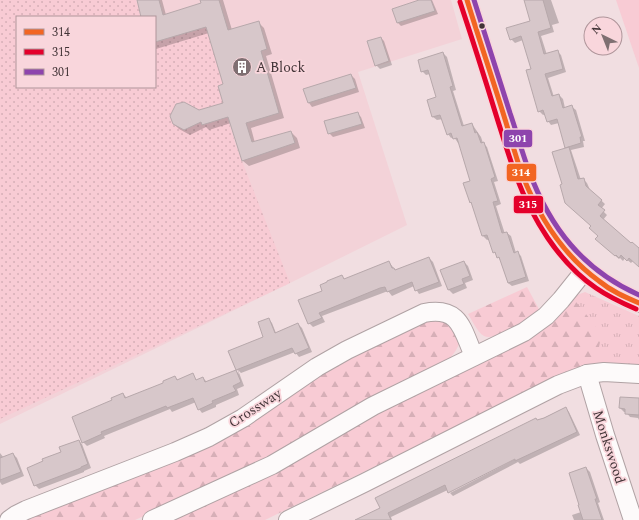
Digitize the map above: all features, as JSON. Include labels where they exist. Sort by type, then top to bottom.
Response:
[{"type":"street","points":[[468,0],[514,151],[530,194],[554,236],[569,255],[602,283],[614,291],[639,303]]},
{"type":"street","points":[[152,520],[272,465],[373,406],[524,332],[546,316],[585,270]]},
{"type":"street","name":"Crossway","points":[[9,520],[26,510],[175,452],[209,437],[243,418],[317,367],[347,350],[424,313],[436,310],[446,312],[454,317],[460,324],[474,356]]},
{"type":"street","points":[[288,520],[558,385],[587,374],[604,372],[639,374]]},
{"type":"street","name":"Monkswood","points":[[587,374],[633,520]]},
{"type":"shaded area","points":[[0,0],[451,0],[462,39],[358,72],[407,225],[0,424]]},
{"type":"green space","points":[[0,0],[136,0],[141,16],[16,16],[16,88],[156,88],[156,42],[207,27],[223,84],[218,86],[236,146],[290,283],[0,419]]},
{"type":"green space","points":[[616,0],[639,0],[639,68],[623,21],[623,16],[621,16]]},
{"type":"green space","points":[[527,287],[540,311],[504,332],[489,337],[481,334],[468,314]]},
{"type":"green space","points":[[585,292],[639,316],[639,367],[578,370],[572,297]]},
{"type":"green space","points":[[572,297],[595,325],[600,342],[597,357],[578,370],[556,378],[265,520],[164,520]]},
{"type":"green space","points":[[434,317],[445,318],[461,338],[454,353],[443,365],[267,461],[135,520],[18,520],[162,465],[321,373]]},
{"type":"building","name":"A Block","points":[[137,0],[159,0],[163,15],[201,3],[200,0],[219,0],[228,30],[259,21],[267,49],[261,51],[279,113],[246,123],[252,142],[291,131],[295,143],[242,161],[228,117],[202,125],[201,122],[184,130],[173,124],[170,116],[176,104],[184,102],[199,110],[223,103],[218,86],[223,84],[206,27],[156,42],[156,16],[141,16]]},
{"type":"building","points":[[419,0],[431,0],[435,11],[397,23],[392,9]]},
{"type":"building","points":[[524,0],[543,0],[551,28],[538,32],[544,54],[558,50],[563,69],[545,74],[552,96],[559,94],[563,108],[572,105],[582,137],[580,137],[581,143],[565,148],[557,119],[547,122],[543,110],[538,112],[526,70],[531,69],[521,36],[510,40],[506,28],[530,21]]},
{"type":"building","points":[[381,37],[389,61],[375,66],[367,41]]},
{"type":"building","points":[[443,52],[453,86],[450,87],[462,126],[472,123],[475,133],[477,132],[481,143],[484,142],[495,177],[491,179],[498,201],[493,202],[502,233],[507,232],[514,253],[518,251],[526,277],[508,283],[499,257],[497,258],[495,252],[493,253],[487,235],[482,236],[471,202],[470,203],[463,183],[470,181],[457,138],[453,139],[451,133],[447,135],[440,115],[432,117],[427,100],[436,97],[428,70],[421,72],[418,60]]},
{"type":"building","points":[[351,74],[356,88],[308,103],[303,89]]},
{"type":"building","points":[[358,112],[362,124],[328,134],[324,121]]},
{"type":"building","points":[[569,147],[578,179],[584,178],[586,186],[602,200],[598,205],[605,210],[600,216],[631,243],[632,242],[639,248],[639,267],[629,258],[627,261],[621,255],[619,258],[616,255],[615,256],[595,239],[598,236],[589,228],[591,226],[565,203],[560,185],[562,184],[552,152]]},
{"type":"building","points":[[429,257],[439,282],[415,291],[412,282],[387,292],[385,287],[380,288],[319,313],[322,318],[308,324],[298,300],[322,291],[320,285],[327,281],[342,275],[344,279],[389,261],[392,268],[395,270]]},
{"type":"building","points":[[464,261],[470,276],[462,279],[464,284],[448,290],[440,270]]},
{"type":"building","points":[[269,318],[275,333],[298,323],[309,348],[295,354],[292,348],[236,370],[228,351],[263,337],[258,322]]},
{"type":"building","points":[[236,370],[241,382],[233,386],[236,391],[212,401],[213,403],[198,410],[193,398],[167,408],[166,406],[101,432],[102,434],[82,443],[72,417],[112,400],[111,398],[123,393],[125,398],[163,383],[163,381],[175,376],[177,380],[193,373],[196,380],[203,377],[205,382]]},
{"type":"building","points":[[620,397],[639,398],[639,415],[625,414],[625,409],[619,408]]},
{"type":"building","points":[[566,407],[577,432],[515,461],[515,459],[448,493],[445,485],[388,513],[391,520],[355,520],[380,508],[375,498],[536,418],[537,420],[544,418]]},
{"type":"building","points":[[79,440],[88,464],[34,486],[27,468],[43,461],[42,459],[61,452],[59,447]]},
{"type":"building","points":[[13,453],[21,472],[0,480],[0,458]]},
{"type":"building","points":[[586,467],[597,499],[595,499],[602,520],[583,520],[578,505],[569,473]]},
{"type":"transit line","name":"314","points":[[467,0],[519,167],[528,189],[544,219],[563,247],[586,271],[608,288],[639,303]]},
{"type":"transit line","name":"301","points":[[474,0],[526,164],[537,192],[547,211],[558,229],[585,260],[619,285],[639,295]]},
{"type":"transit line","name":"315","points":[[460,2],[513,169],[522,192],[538,223],[558,252],[582,277],[606,294],[636,309]]},
{"type":"place","name":"A Block","points":[[242,67]]}]
